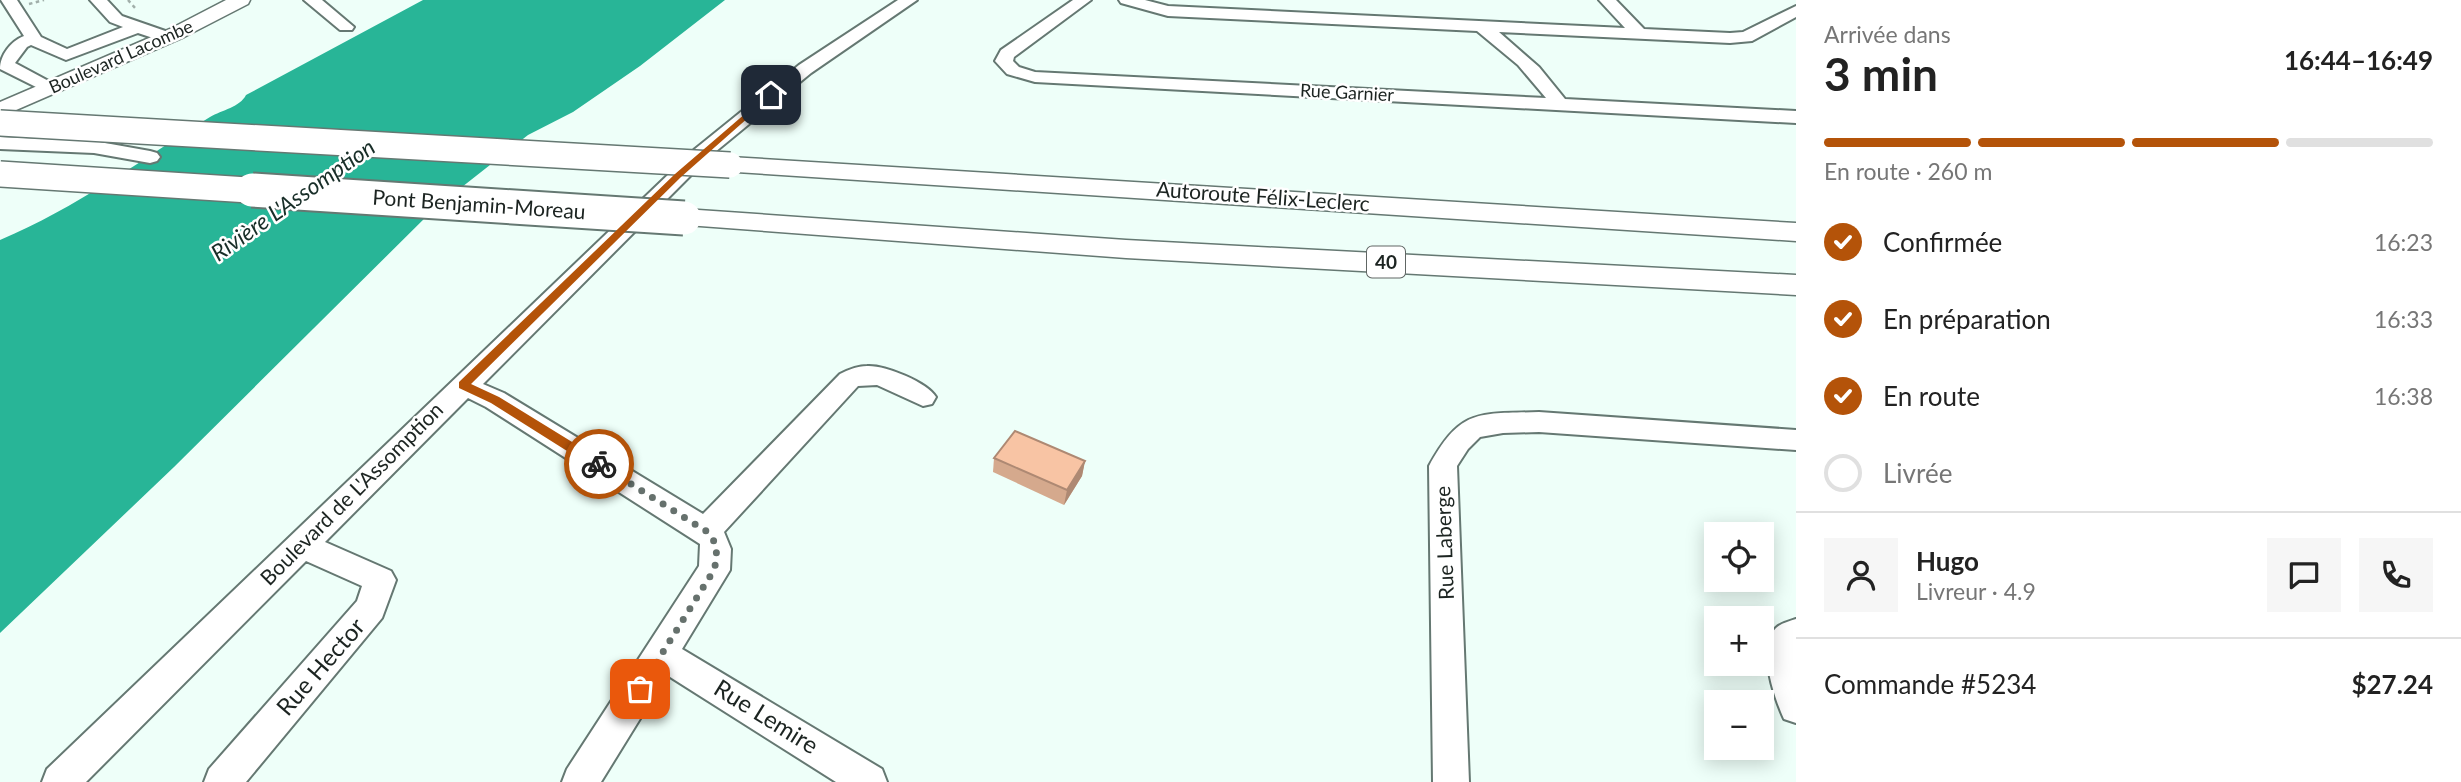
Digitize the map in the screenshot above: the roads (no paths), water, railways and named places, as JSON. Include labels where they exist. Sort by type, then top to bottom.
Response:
[{"type":"highway","name":"Autoroute Félix-Leclerc","points":[[0,123],[1255,196],[1796,232]]},
{"type":"highway","name":"Pont Benjamin-Moreau","points":[[0,174],[1126,248]]},
{"type":"highway","points":[[1255,196],[1796,215]]},
{"type":"highway","points":[[1126,248],[1663,299],[1796,308]]},
{"type":"highway","name":"40","points":[[1126,248],[1796,285]]},
{"type":"main road","name":"Boulevard Lacombe","points":[[0,110],[165,37],[241,0]]},
{"type":"street","points":[[99,0],[113,17],[165,37]]},
{"type":"street","points":[[312,0],[346,27]]},
{"type":"street","name":"Boulevard de L'Assomption","points":[[60,782],[463,385],[714,143],[805,69],[909,0]]},
{"type":"street","name":"Rue Garnier","points":[[1083,0],[1007,54],[1004,61],[1006,66],[1016,73],[1035,77],[1796,117]]},
{"type":"street","points":[[1126,0],[1168,10],[1746,37],[1796,10]]},
{"type":"street","points":[[1315,0],[1324,18]]},
{"type":"street","points":[[1607,0],[1639,33]]},
{"type":"street","points":[[11,3],[33,38],[66,55],[136,27]]},
{"type":"street","points":[[1481,26],[1541,76],[1559,104]]},
{"type":"street","points":[[33,38],[21,43],[5,65],[50,89]]},
{"type":"street","points":[[6,87],[29,98]]},
{"type":"street","points":[[0,144],[87,147],[150,156]]},
{"type":"street","points":[[706,531],[849,380],[862,373],[876,374],[923,397]]},
{"type":"street","points":[[463,385],[495,400],[706,531],[715,544],[717,560],[714,570],[579,782]]},
{"type":"street","name":"Rue Laberge","points":[[1451,782],[1443,466],[1453,447],[1471,429],[1497,424],[1539,422],[1796,440]]},
{"type":"street","name":"Rue Hector","points":[[222,782],[372,608],[380,580],[300,545]]},
{"type":"street","points":[[1796,633],[1787,639],[1785,674],[1796,707]]},
{"type":"street","name":"Rue Lemire","points":[[661,655],[691,670],[869,782]]},
{"type":"water","name":"Rivière L'Assomption","points":[[423,0],[725,0],[640,66],[573,112],[528,135],[434,209],[174,467],[0,633],[0,240],[82,198],[210,117],[235,105],[246,95]]}]
